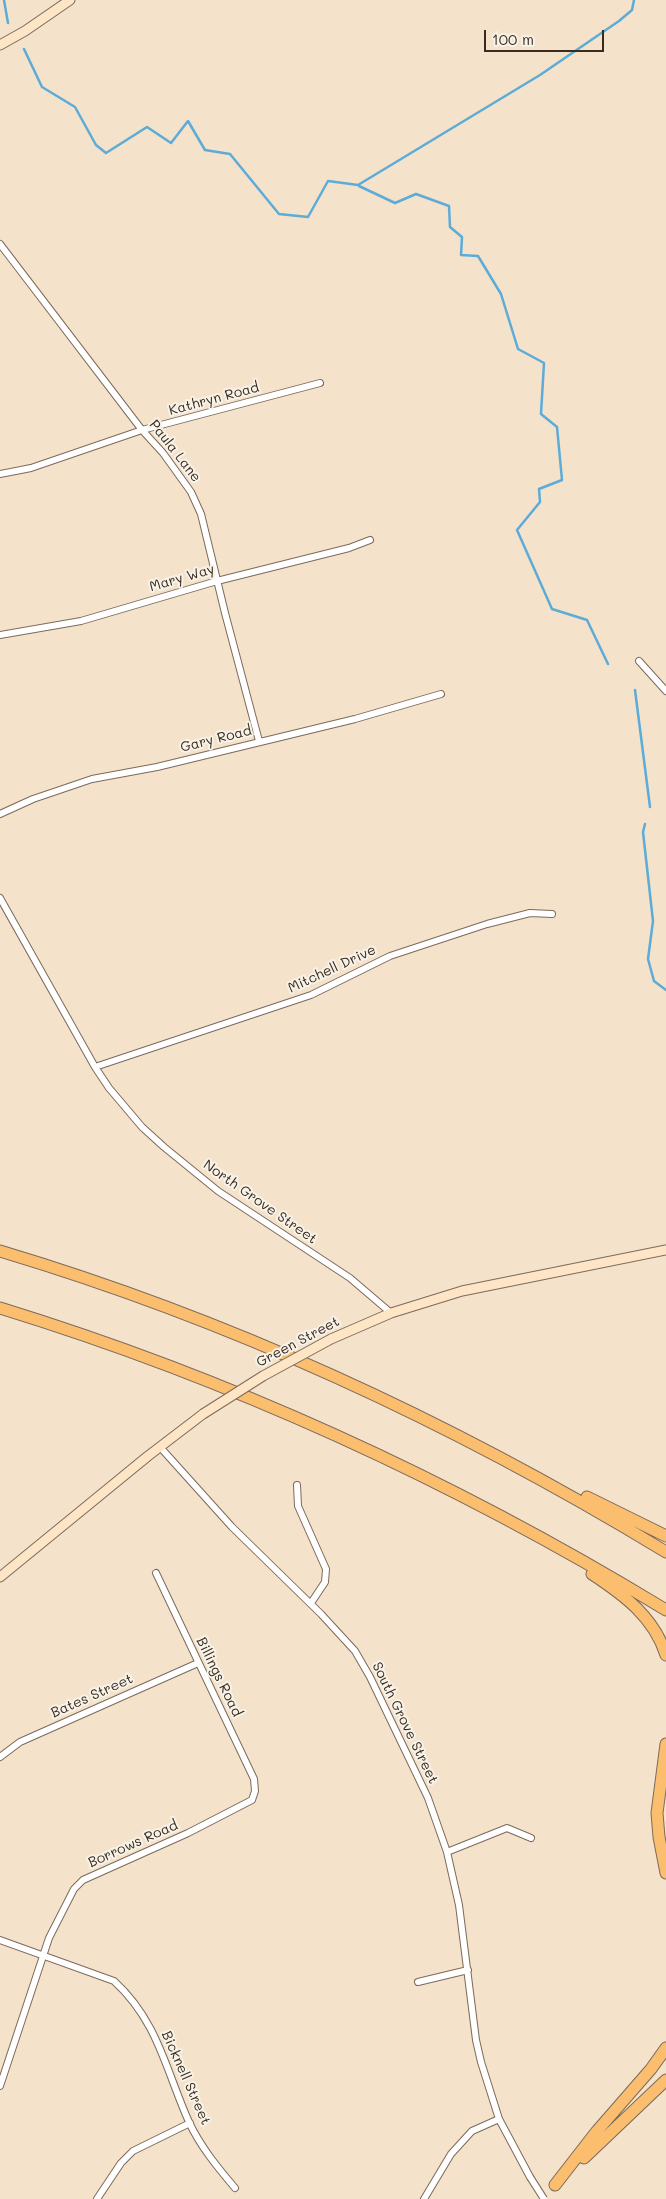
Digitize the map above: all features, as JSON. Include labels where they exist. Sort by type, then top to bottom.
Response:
[{"type":"highway","points":[[0,1250],[112,1288],[259,1344],[390,1402],[666,1536]]},
{"type":"highway","points":[[0,1308],[156,1361],[284,1412],[418,1474],[524,1528],[666,1610]]},
{"type":"highway","points":[[501,1457],[590,1506],[666,1552]]},
{"type":"highway","points":[[524,1528],[633,1604],[652,1625],[666,1655]]},
{"type":"highway","points":[[666,1744],[657,1813],[659,1837],[666,1874]]},
{"type":"highway","points":[[555,2185],[597,2131],[651,2069],[666,2048]]},
{"type":"highway","points":[[542,2199],[666,2080]]},
{"type":"main road","points":[[0,45],[25,31],[70,0]]},
{"type":"main road","name":"Green Street","points":[[0,1577],[203,1414],[269,1372],[331,1339],[391,1313],[479,1286],[666,1250]]},
{"type":"street","name":"Paula Lane","points":[[0,244],[142,430],[163,453],[191,492],[201,514],[260,741]]},
{"type":"street","name":"Kathryn Road","points":[[0,474],[31,468],[142,430],[320,383]]},
{"type":"street","name":"Mary Way","points":[[0,635],[81,621],[217,581],[349,548],[370,540]]},
{"type":"street","points":[[640,661],[666,691]]},
{"type":"street","name":"Gary Road","points":[[0,814],[33,799],[92,778],[157,766],[355,719],[441,694]]},
{"type":"street","name":"North Grove Street","points":[[0,898],[95,1067],[109,1088],[142,1127],[218,1191],[344,1274],[391,1313]]},
{"type":"street","name":"Mitchell Drive","points":[[95,1067],[311,995],[399,953],[487,924],[530,913],[552,914]]},
{"type":"street","name":"South Grove Street","points":[[160,1447],[232,1527],[311,1603],[355,1652],[370,1677],[428,1798],[447,1852],[460,1905],[476,2040],[487,2083],[499,2119],[542,2199]]},
{"type":"street","points":[[297,1485],[298,1506],[326,1569],[325,1582],[311,1603]]},
{"type":"street","name":"Billings Road","points":[[156,1573],[254,1780],[255,1792]]},
{"type":"street","name":"Bates Street","points":[[0,1757],[20,1742],[198,1664]]},
{"type":"street","name":"Borrows Road","points":[[0,2086],[49,1938],[74,1889],[83,1880],[188,1833],[252,1800],[255,1792]]},
{"type":"street","points":[[447,1852],[506,1828],[531,1838]]},
{"type":"street","name":"Bicknell Street","points":[[0,1940],[114,1981],[126,1992],[134,2001],[161,2046],[190,2123],[218,2168],[235,2188]]},
{"type":"street","points":[[418,1982],[468,1970]]},
{"type":"street","points":[[424,2199],[451,2154],[472,2131],[499,2119]]},
{"type":"street","points":[[97,2199],[121,2163],[133,2151],[190,2123]]},
{"type":"waterway","points":[[4,0],[8,23]]},
{"type":"waterway","points":[[24,49],[42,87],[75,107],[96,145],[106,153],[147,127],[171,143],[188,121],[205,150],[230,154],[279,214],[308,217],[328,181],[358,185],[540,75],[619,21],[632,10],[634,0]]},
{"type":"waterway","points":[[359,186],[395,203],[416,194],[449,206],[450,227],[462,237],[461,255],[478,256],[501,294],[518,349],[544,363],[541,414],[557,427],[562,480],[539,489],[540,502],[517,530],[552,609],[587,620],[608,664]]},
{"type":"waterway","points":[[635,690],[650,807]]},
{"type":"waterway","points":[[645,824],[643,832],[653,921],[648,959],[654,981],[666,990]]}]
